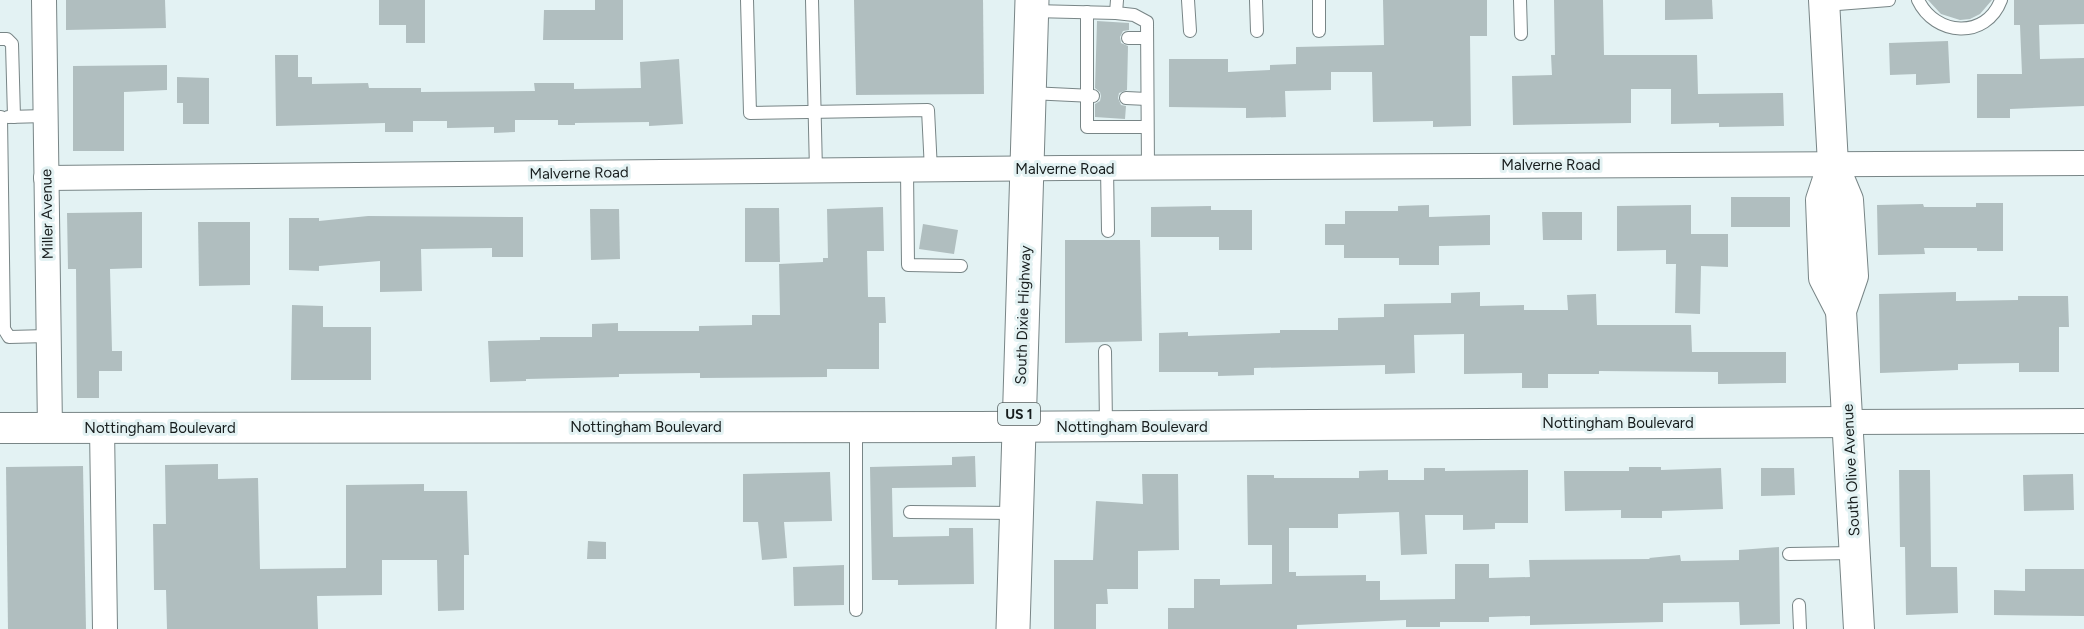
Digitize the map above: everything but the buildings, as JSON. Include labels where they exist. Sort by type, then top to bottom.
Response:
[{"type":"main road","name":"South Dixie Highway","points":[[1013,629],[1032,6]]},
{"type":"street","name":"Miller Avenue","points":[[44,0],[50,429]]},
{"type":"street","name":"South Olive Avenue","points":[[1824,3],[1833,164],[1821,200],[1824,278],[1841,311],[1859,629]]},
{"type":"street","name":"Malverne Road","points":[[46,178],[1107,168],[2084,163]]},
{"type":"street","name":"Nottingham Boulevard","points":[[0,428],[1106,427],[2084,421]]},
{"type":"street","points":[[102,428],[105,629]]},
{"type":"lane","points":[[747,0],[750,113],[928,110],[931,170]]},
{"type":"lane","points":[[812,0],[816,171]]},
{"type":"lane","points":[[1188,0],[1190,31]]},
{"type":"lane","points":[[1256,0],[1257,31]]},
{"type":"lane","points":[[1319,0],[1319,31]]},
{"type":"lane","points":[[1520,0],[1521,34]]},
{"type":"lane","points":[[1824,3],[1889,0]]},
{"type":"lane","points":[[1918,0],[1922,10],[1933,21],[1947,27],[1962,29],[1976,26],[1989,18],[2001,0]]},
{"type":"lane","points":[[1032,6],[1087,12],[1116,6],[1147,22],[1148,168]]},
{"type":"lane","points":[[1087,12],[1092,38],[1091,96],[1087,127],[1147,127]]},
{"type":"lane","points":[[1128,39],[1147,38]]},
{"type":"lane","points":[[0,39],[7,39],[12,44],[14,117]]},
{"type":"lane","points":[[1029,93],[1091,96]]},
{"type":"lane","points":[[1126,98],[1147,99]]},
{"type":"lane","points":[[45,116],[0,117],[4,329],[9,337],[48,336]]},
{"type":"lane","points":[[1107,168],[1108,231]]},
{"type":"lane","points":[[907,170],[909,265],[961,266]]},
{"type":"lane","points":[[1105,351],[1106,427]]},
{"type":"lane","points":[[856,427],[856,610]]},
{"type":"lane","points":[[910,512],[1016,513]]},
{"type":"lane","points":[[1789,554],[1855,553]]},
{"type":"lane","points":[[1799,605],[1800,629]]}]
